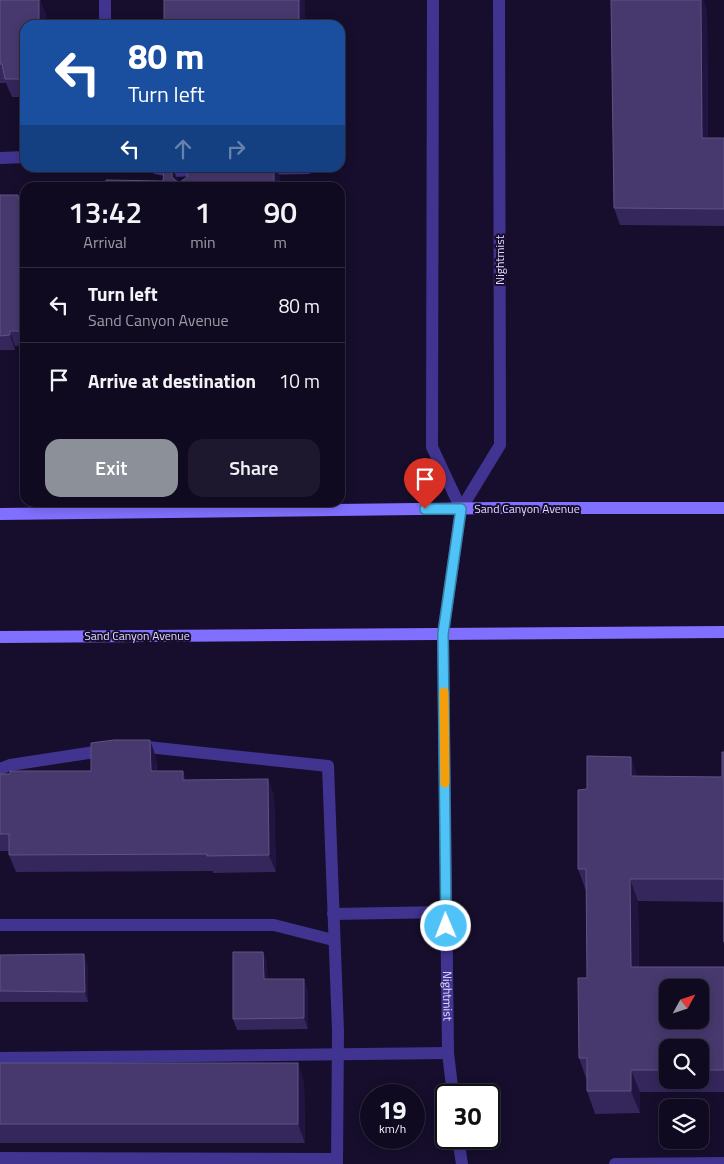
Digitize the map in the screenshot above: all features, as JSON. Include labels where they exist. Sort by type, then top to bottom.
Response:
[{"type":"main road","name":"Sand Canyon Avenue","points":[[0,514],[724,508]]},
{"type":"main road","name":"Sand Canyon Avenue","points":[[0,636],[724,632]]},
{"type":"street","points":[[104,0],[105,20]]},
{"type":"street","points":[[433,0],[432,447],[461,509]]},
{"type":"street","name":"Nightmist","points":[[452,1084],[448,1053],[443,634],[461,509],[500,445],[499,0]]},
{"type":"street","points":[[0,158],[20,157]]},
{"type":"street","points":[[174,172],[185,175],[202,172]]},
{"type":"street","points":[[0,769],[10,765],[136,746],[328,766],[338,1056],[337,1161],[0,1158]]},
{"type":"street","points":[[333,914],[446,912]]},
{"type":"street","points":[[0,925],[274,925],[333,940]]},
{"type":"street","points":[[0,1058],[338,1056],[448,1053]]},
{"type":"street","points":[[460,1149],[462,1164]]},
{"type":"street","points":[[615,1164],[724,1162]]},
{"type":"building","points":[[0,0],[39,0],[39,20],[20,20],[20,79],[5,79],[2,64],[0,64]]},
{"type":"building","points":[[164,0],[299,0],[299,20],[164,20]]},
{"type":"building","points":[[611,0],[701,0],[702,138],[724,138],[724,209],[614,208]]},
{"type":"building","points":[[164,172],[172,172],[172,177],[180,182],[106,182],[106,180],[163,181]]},
{"type":"building","points":[[188,172],[274,172],[274,182],[180,182],[187,177]]},
{"type":"building","points":[[0,195],[18,195],[18,198],[20,198],[20,331],[10,331],[10,335],[0,336]]},
{"type":"building","points":[[114,740],[150,740],[151,771],[183,771],[183,780],[268,779],[269,855],[9,855],[9,834],[0,834],[0,774],[10,774],[10,771],[91,771],[91,743]]},
{"type":"building","points":[[722,752],[724,752],[724,879],[630,879],[631,967],[724,967],[724,1070],[709,1070],[709,1039],[659,1039],[659,1070],[631,1070],[631,1091],[587,1091],[587,1058],[579,1058],[578,978],[587,978],[586,869],[578,869],[578,790],[587,789],[587,756],[631,757],[631,776],[722,777]]},
{"type":"building","points":[[233,952],[263,952],[264,979],[304,979],[304,1018],[233,1019]]},
{"type":"building","points":[[84,954],[85,992],[0,991],[0,955]]},
{"type":"building","points":[[0,1063],[298,1063],[298,1124],[0,1124]]},
{"type":"slow traffic","points":[[444,692],[445,783]]},
{"type":"route","points":[[425,509],[461,509],[443,634],[446,926]]}]
